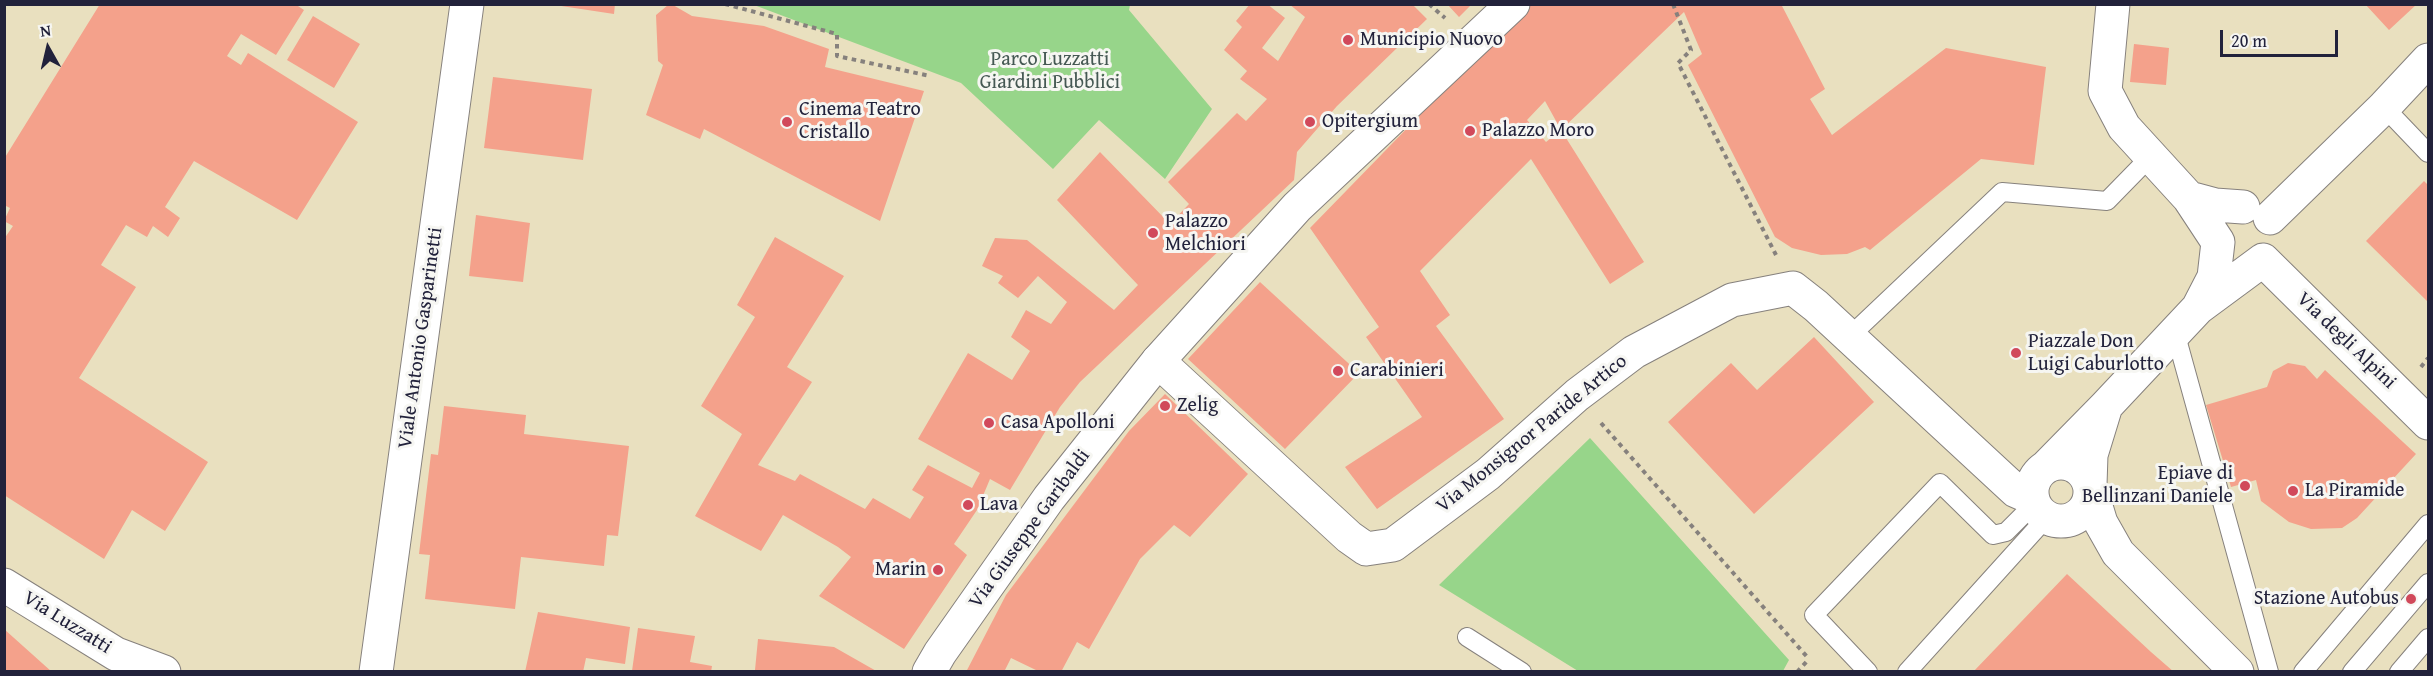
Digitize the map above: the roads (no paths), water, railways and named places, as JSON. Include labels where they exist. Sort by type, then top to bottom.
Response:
[{"type":"street","name":"Viale Antonio Gasparinetti","points":[[376,672],[467,4]]},
{"type":"street","name":"Via Giuseppe Garibaldi","points":[[929,672],[1049,498],[1158,361],[1298,207],[1513,4]]},
{"type":"street","points":[[2114,4],[2105,91],[2124,127],[2188,198],[2228,259],[2245,266],[2264,261]]},
{"type":"street","points":[[2198,308],[2214,277],[2220,223],[2234,210],[2256,213],[2384,107],[2428,60]]},
{"type":"street","points":[[2046,494],[2106,406],[2175,332],[2198,308],[2271,254],[2276,236],[2256,213],[2188,198]]},
{"type":"street","name":"Via degli Alpini","points":[[2264,261],[2428,423]]},
{"type":"street","name":"Via Monsignor Paride Artico","points":[[1158,361],[1348,537],[1366,549],[1392,545],[1488,474],[1577,395],[1634,352],[1732,300],[1793,288],[1849,337]]},
{"type":"street","points":[[1849,337],[2016,491],[2046,494],[2118,553],[2237,672]]},
{"type":"street","points":[[2046,494],[2070,520],[2086,508],[2090,488],[2091,455],[2106,406]]},
{"type":"street","points":[[2046,494],[2067,462],[2084,472],[2101,523],[2118,553]]},
{"type":"street","name":"Via Luzzatti","points":[[4,585],[116,654],[164,672]]},
{"type":"lane","points":[[2384,107],[2428,153]]},
{"type":"lane","points":[[1849,337],[2002,192],[2107,201],[2150,157]]},
{"type":"lane","points":[[2175,332],[2269,672]]},
{"type":"lane","points":[[1868,672],[1814,615],[1940,483],[1993,535],[2006,532],[2046,494]]},
{"type":"lane","points":[[1907,672],[2046,494]]},
{"type":"lane","points":[[2303,672],[2428,524]]},
{"type":"lane","points":[[2352,672],[2428,583]]},
{"type":"lane","points":[[1467,637],[1522,672]]},
{"type":"lane","points":[[2399,672],[2428,638]]},
{"type":"place","name":"Municipio Nuovo","points":[[1348,40]]},
{"type":"place","name":"Cinema Teatro Cristallo","points":[[787,122]]},
{"type":"place","name":"Opitergium","points":[[1310,122]]},
{"type":"place","name":"Palazzo Moro","points":[[1470,131]]},
{"type":"place","name":"Palazzo Melchiori","points":[[1153,233]]},
{"type":"place","name":"Piazzale Don Luigi Caburlotto","points":[[2016,353]]},
{"type":"place","name":"Carabinieri","points":[[1338,371]]},
{"type":"place","name":"Zelig","points":[[1165,406]]},
{"type":"place","name":"Casa Apolloni","points":[[989,423]]},
{"type":"place","name":"Epiave di Bellinzani Daniele","points":[[2245,486]]},
{"type":"place","name":"La Piramide","points":[[2293,491]]},
{"type":"place","name":"Lava","points":[[968,505]]},
{"type":"place","name":"Marin","points":[[938,570]]},
{"type":"place","name":"Stazione Autobus","points":[[2411,599]]},
{"type":"park label","name":"Parco Luzzatti Giardini Pubblici","points":[[1050,72]]}]
